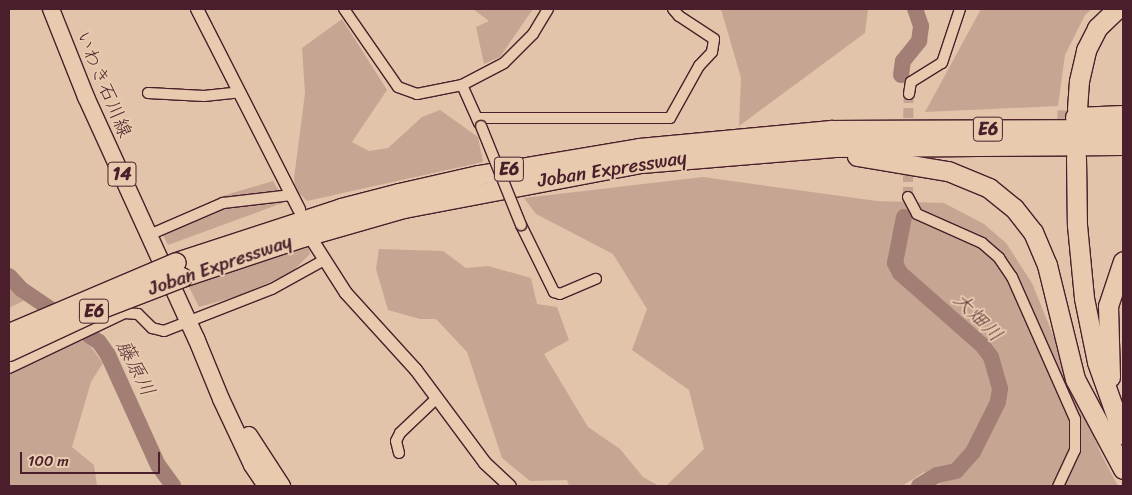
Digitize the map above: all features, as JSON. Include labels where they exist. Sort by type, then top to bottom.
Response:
[{"type":"highway","points":[[1101,9],[1086,27],[1075,50],[1072,109],[1086,50],[1097,28],[1117,9]]},
{"type":"highway","points":[[852,130],[1123,115]]},
{"type":"highway","name":"Joban Expressway","points":[[9,332],[341,208],[478,175],[704,140],[852,130],[1123,129]]},
{"type":"highway","name":"Joban Expressway","points":[[9,351],[179,270],[404,208],[641,163],[844,146],[1123,145]]},
{"type":"highway","points":[[641,163],[864,156],[948,171],[989,188],[1014,208],[1041,248],[1076,379],[1103,426],[1123,469]]},
{"type":"highway","points":[[1103,426],[1074,298],[1066,217],[1071,157],[1084,298],[1097,362],[1111,396],[1123,436]]},
{"type":"highway","points":[[1111,396],[1108,306],[1123,261]]},
{"type":"main road","name":"いわき石川線","points":[[51,9],[86,98],[188,320],[221,399],[252,465],[266,486]]},
{"type":"main road","name":"いわき石川線","points":[[196,338],[258,452],[282,486]]},
{"type":"street","points":[[344,9],[398,87],[418,94],[462,85],[504,63],[533,34],[548,9]]},
{"type":"street","points":[[479,122],[670,118],[699,66],[712,52],[714,39],[679,16],[673,9]]},
{"type":"street","points":[[908,94],[910,82],[942,63],[960,9]]},
{"type":"street","points":[[201,10],[299,209]]},
{"type":"street","points":[[462,85],[522,225],[554,292],[560,294],[596,279]]},
{"type":"street","points":[[148,93],[204,96],[240,92]]},
{"type":"street","points":[[149,235],[223,203],[292,195]]},
{"type":"street","points":[[908,197],[917,214],[982,244],[999,258],[1012,276],[1075,418],[1075,450],[1058,486]]},
{"type":"street","points":[[314,243],[346,294],[437,398],[485,463],[510,486]]},
{"type":"street","points":[[9,368],[133,312],[159,331],[272,289],[324,260]]},
{"type":"street","points":[[399,453],[396,441],[400,433],[437,398]]},
{"type":"shaded area","points":[[473,9],[533,9],[500,57],[484,64],[476,27],[489,21]]},
{"type":"shaded area","points":[[721,9],[868,9],[865,33],[739,126],[741,78]]},
{"type":"shaded area","points":[[981,9],[1092,9],[1085,15],[1065,55],[1058,106],[925,112]]},
{"type":"shaded area","points":[[342,19],[387,90],[352,142],[369,151],[388,148],[422,117],[440,110],[478,137],[483,162],[307,201],[296,190],[294,178],[305,93],[302,48]]},
{"type":"shaded area","points":[[703,177],[877,201],[944,203],[984,224],[1006,243],[1032,283],[1101,454],[1118,486],[942,486],[924,472],[902,486],[666,486],[704,449],[689,390],[632,350],[647,309],[613,254],[536,214],[524,198]]},
{"type":"shaded area","points":[[273,181],[285,202],[168,245],[163,235],[219,197]]},
{"type":"shaded area","points":[[307,242],[310,254],[292,272],[241,295],[199,307],[186,281]]},
{"type":"shaded area","points":[[379,249],[443,251],[466,268],[488,266],[531,278],[537,304],[557,307],[569,340],[544,354],[588,427],[620,449],[643,477],[659,486],[569,486],[567,480],[530,481],[502,458],[467,352],[436,319],[420,319],[388,310],[376,269]]},
{"type":"shaded area","points":[[9,270],[25,300],[9,308]]},
{"type":"shaded area","points":[[60,334],[88,343],[103,363],[91,382],[72,447],[94,465],[97,486],[9,486],[9,360],[31,352]]},
{"type":"waterway","name":"大畑川","points":[[901,75],[903,61],[919,41],[921,26],[915,9]]},
{"type":"waterway","name":"大畑川","points":[[904,217],[895,263],[900,273],[982,345],[991,357],[1000,389],[998,402],[973,452],[956,471],[937,475],[919,486]]},
{"type":"waterway","name":"藤原川","points":[[9,276],[21,289],[99,342],[108,355],[158,465],[173,486]]},
{"type":"tunnel","points":[[908,133],[909,94]]},
{"type":"tunnel","points":[[1066,157],[1067,110]]},
{"type":"tunnel","points":[[908,162],[908,197]]}]
